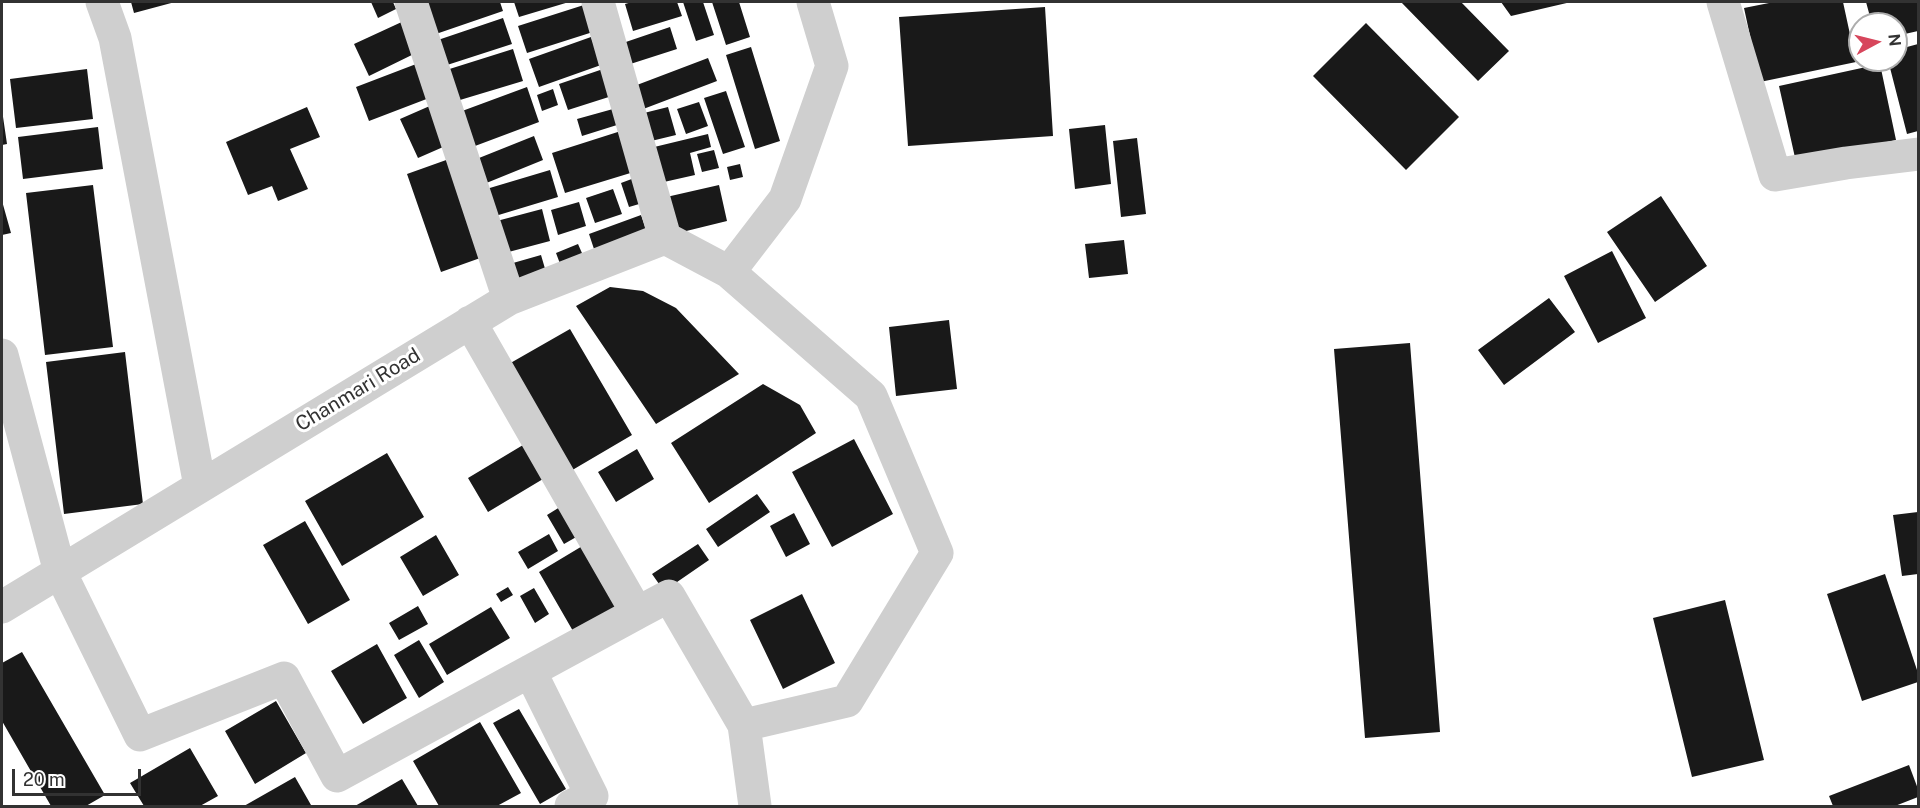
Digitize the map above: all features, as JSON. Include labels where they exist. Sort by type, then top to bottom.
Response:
[{"type":"street","points":[[102,2],[115,38],[200,486]]},
{"type":"street","points":[[411,2],[509,299]]},
{"type":"street","points":[[598,2],[665,238],[729,272],[871,396],[937,553],[847,701],[744,725]]},
{"type":"street","points":[[729,272],[785,199],[832,66],[813,2]]},
{"type":"street","points":[[1722,2],[1775,175],[1918,154]]},
{"type":"street","name":"Chanmari Road","points":[[2,608],[509,299],[665,238]]},
{"type":"street","points":[[470,322],[637,613]]},
{"type":"street","points":[[2,355],[60,572],[141,735],[284,678],[337,776],[669,596],[744,725],[755,807]]},
{"type":"street","points":[[530,671],[592,796],[571,807]]},
{"type":"building","points":[[131,2],[175,2],[134,13]]},
{"type":"building","points":[[371,2],[393,2],[396,9],[378,18]]},
{"type":"building","points":[[421,2],[500,2],[503,11],[433,35]]},
{"type":"building","points":[[514,2],[569,2],[519,17]]},
{"type":"building","points":[[677,2],[682,16],[633,31],[625,4]]},
{"type":"building","points":[[683,2],[703,2],[714,35],[696,41]]},
{"type":"building","points":[[712,2],[739,2],[750,37],[726,45]]},
{"type":"building","points":[[1401,2],[1461,2],[1509,51],[1478,81]]},
{"type":"building","points":[[1501,2],[1571,2],[1511,16]]},
{"type":"building","points":[[1774,2],[1843,2],[1848,25],[1848,64],[1760,82],[1744,8]]},
{"type":"building","points":[[1866,2],[1918,2],[1918,31],[1908,33],[1908,12],[1869,12]]},
{"type":"building","points":[[587,4],[596,31],[527,53],[518,26]]},
{"type":"building","points":[[1045,7],[1053,136],[908,146],[899,17]]},
{"type":"building","points":[[503,18],[512,44],[444,66],[435,41]]},
{"type":"building","points":[[406,20],[420,51],[369,76],[354,44]]},
{"type":"building","points":[[1366,23],[1459,117],[1406,170],[1313,76]]},
{"type":"building","points":[[670,27],[677,49],[621,67],[614,46]]},
{"type":"building","points":[[591,37],[601,65],[539,87],[529,59]]},
{"type":"building","points":[[1918,44],[1918,131],[1907,134],[1891,72],[1908,72],[1908,47]]},
{"type":"building","points":[[751,47],[780,141],[755,149],[726,55]]},
{"type":"building","points":[[513,49],[523,81],[450,103],[440,72]]},
{"type":"building","points":[[708,58],[717,81],[638,111],[629,88]]},
{"type":"building","points":[[424,61],[437,95],[369,121],[356,87]]},
{"type":"building","points":[[606,68],[615,95],[568,110],[559,84]]},
{"type":"building","points":[[87,69],[93,119],[16,128],[10,79]]},
{"type":"building","points":[[1848,71],[1882,72],[1896,140],[1796,162],[1779,86]]},
{"type":"building","points":[[527,87],[539,122],[467,149],[454,114]]},
{"type":"building","points":[[553,89],[558,105],[542,111],[537,95]]},
{"type":"building","points":[[726,91],[745,147],[723,154],[704,98]]},
{"type":"building","points":[[699,102],[708,126],[686,134],[677,109]]},
{"type":"building","points":[[432,105],[450,144],[418,158],[400,119]]},
{"type":"building","points":[[307,107],[320,137],[290,149],[308,189],[278,201],[272,186],[248,195],[226,142]]},
{"type":"building","points":[[668,107],[676,135],[647,142],[640,114]]},
{"type":"building","points":[[613,109],[617,125],[582,136],[577,119]]},
{"type":"building","points":[[2,110],[7,144],[2,145]]},
{"type":"building","points":[[1105,125],[1111,184],[1075,189],[1069,129]]},
{"type":"building","points":[[98,127],[103,169],[23,179],[18,137]]},
{"type":"building","points":[[624,130],[637,171],[565,193],[552,153]]},
{"type":"building","points":[[708,134],[711,147],[690,153],[695,175],[655,184],[646,149]]},
{"type":"building","points":[[534,136],[543,160],[479,186],[469,162]]},
{"type":"building","points":[[1137,138],[1146,214],[1121,217],[1113,141]]},
{"type":"building","points":[[714,150],[719,168],[702,172],[697,154]]},
{"type":"building","points":[[449,159],[483,257],[441,272],[407,174]]},
{"type":"building","points":[[740,164],[743,177],[730,180],[727,167]]},
{"type":"building","points":[[550,170],[558,197],[492,217],[483,190]]},
{"type":"building","points":[[637,177],[646,202],[629,207],[621,183]]},
{"type":"building","points":[[93,185],[113,347],[45,355],[26,193]]},
{"type":"building","points":[[719,185],[727,221],[670,235],[662,198]]},
{"type":"building","points":[[613,189],[622,214],[595,223],[586,198]]},
{"type":"building","points":[[1661,196],[1707,266],[1655,302],[1607,232]]},
{"type":"building","points":[[2,201],[11,233],[2,235]]},
{"type":"building","points":[[579,202],[586,226],[558,235],[551,210]]},
{"type":"building","points":[[542,209],[550,241],[501,254],[493,222]]},
{"type":"building","points":[[641,215],[649,238],[597,258],[589,234]]},
{"type":"building","points":[[1124,240],[1128,274],[1089,278],[1085,244]]},
{"type":"building","points":[[578,244],[585,260],[562,269],[556,253]]},
{"type":"building","points":[[1612,251],[1646,318],[1598,343],[1564,276]]},
{"type":"building","points":[[541,255],[546,272],[511,281],[506,265]]},
{"type":"building","points":[[610,287],[643,291],[676,308],[739,374],[656,424],[576,306]]},
{"type":"building","points":[[1549,298],[1575,332],[1504,385],[1478,350]]},
{"type":"building","points":[[949,320],[957,389],[896,396],[889,327]]},
{"type":"building","points":[[570,329],[632,435],[569,472],[507,365]]},
{"type":"building","points":[[1410,343],[1440,732],[1365,738],[1334,349]]},
{"type":"building","points":[[125,352],[143,504],[64,514],[46,362]]},
{"type":"building","points":[[763,384],[800,405],[816,433],[709,503],[671,443]]},
{"type":"building","points":[[854,439],[893,514],[832,547],[792,472]]},
{"type":"building","points":[[528,442],[548,476],[488,512],[468,478]]},
{"type":"building","points":[[637,449],[654,479],[616,502],[598,472]]},
{"type":"building","points":[[387,453],[424,517],[342,566],[305,501]]},
{"type":"building","points":[[757,494],[770,512],[718,547],[706,529]]},
{"type":"building","points":[[568,502],[585,532],[564,544],[547,515]]},
{"type":"building","points":[[1918,512],[1918,574],[1902,576],[1893,515]]},
{"type":"building","points":[[794,513],[810,544],[786,557],[770,526]]},
{"type":"building","points":[[305,521],[350,600],[308,624],[263,545]]},
{"type":"building","points":[[549,534],[558,551],[528,569],[518,552]]},
{"type":"building","points":[[436,535],[459,575],[423,596],[400,557]]},
{"type":"building","points":[[589,542],[627,609],[577,638],[539,572]]},
{"type":"building","points":[[698,544],[709,560],[664,591],[652,574]]},
{"type":"building","points":[[1885,574],[1918,673],[1918,682],[1862,701],[1827,594]]},
{"type":"building","points":[[508,587],[513,595],[501,602],[496,594]]},
{"type":"building","points":[[534,588],[549,614],[535,623],[520,596]]},
{"type":"building","points":[[802,594],[835,663],[783,689],[750,620]]},
{"type":"building","points":[[1725,600],[1764,760],[1692,777],[1653,618]]},
{"type":"building","points":[[418,606],[428,624],[399,640],[389,623]]},
{"type":"building","points":[[491,607],[510,638],[447,675],[429,644]]},
{"type":"building","points":[[419,640],[444,682],[419,698],[394,655]]},
{"type":"building","points":[[377,644],[407,698],[363,724],[331,671]]},
{"type":"building","points":[[22,652],[105,795],[86,806],[51,806],[2,721],[2,663]]},
{"type":"building","points":[[276,701],[306,753],[255,784],[225,731]]},
{"type":"building","points":[[519,709],[566,789],[540,804],[493,723]]},
{"type":"building","points":[[480,722],[521,793],[497,806],[439,806],[413,761]]},
{"type":"building","points":[[190,748],[218,796],[200,806],[144,806],[130,783]]},
{"type":"building","points":[[1909,765],[1918,789],[1918,797],[1895,806],[1833,806],[1829,796]]},
{"type":"building","points":[[295,777],[311,805],[244,806]]},
{"type":"building","points":[[402,779],[418,806],[355,806]]}]
